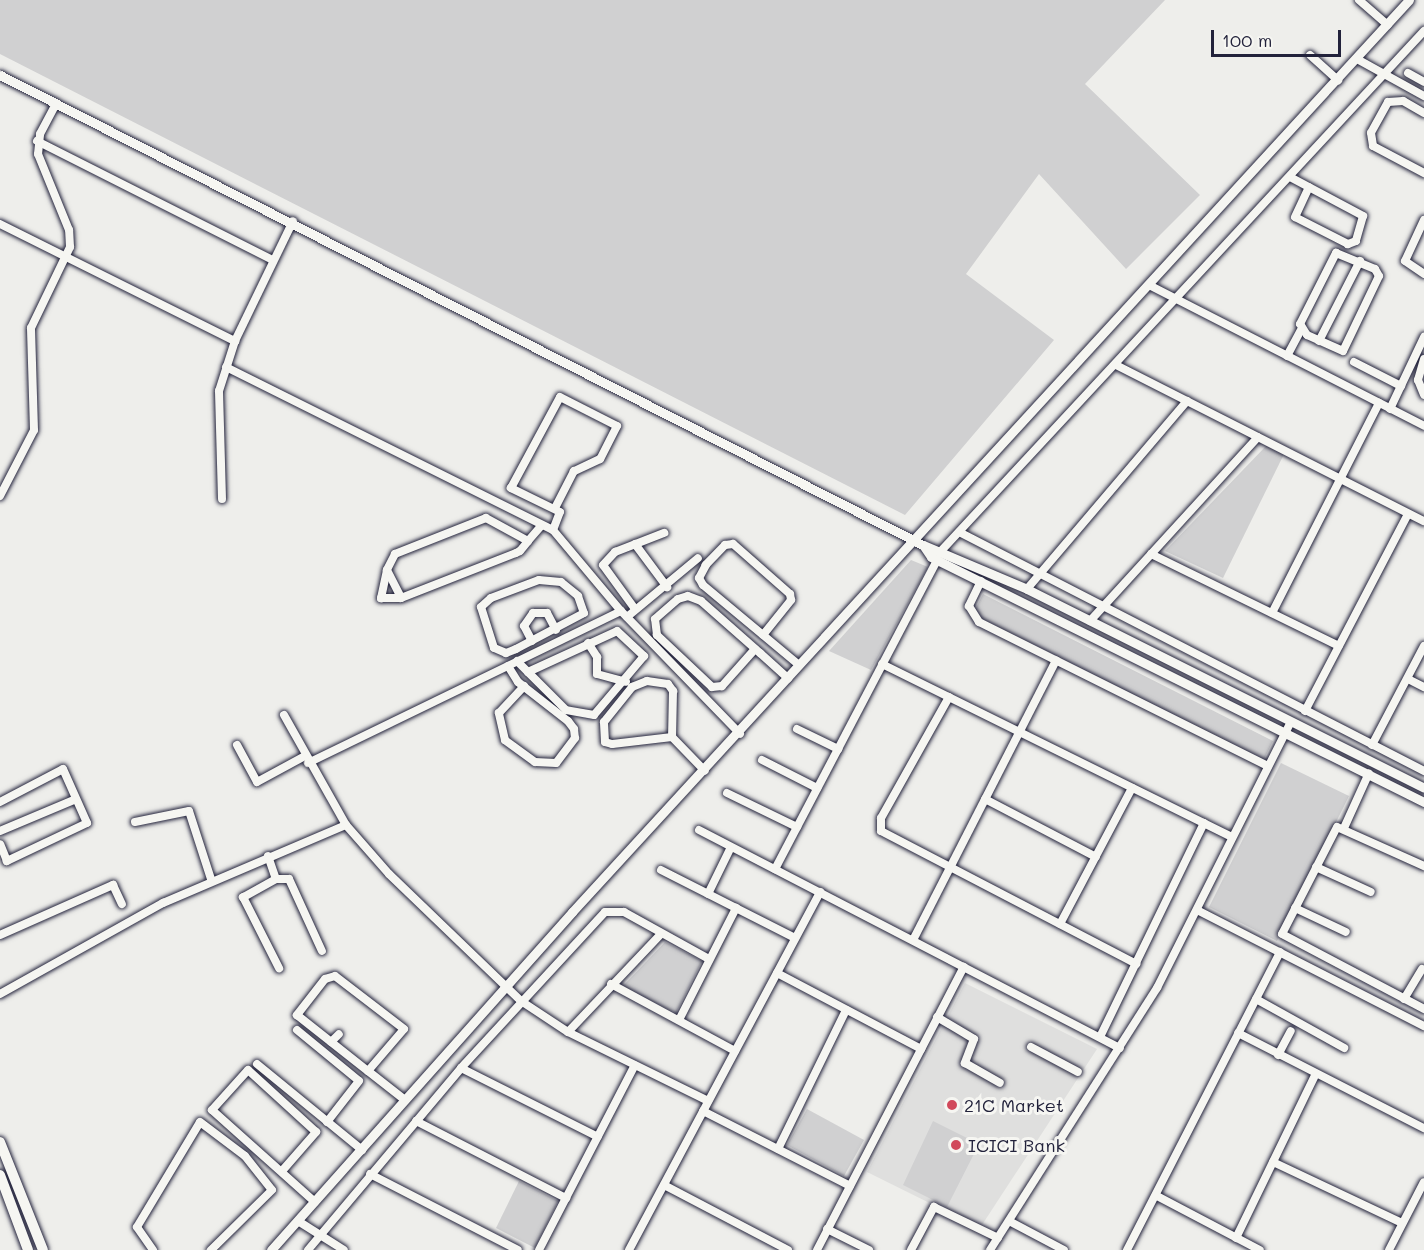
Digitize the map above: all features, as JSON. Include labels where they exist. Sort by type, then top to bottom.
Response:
[{"type":"main road","points":[[0,1142],[43,1250]]},
{"type":"main road","points":[[0,1175],[28,1250]]},
{"type":"street","points":[[1359,0],[1388,25]]},
{"type":"street","points":[[271,1250],[506,985],[740,734],[799,665],[918,543],[1409,0]]},
{"type":"street","points":[[775,869],[939,555],[1424,31]]},
{"type":"street","points":[[1310,55],[1338,80]]},
{"type":"street","points":[[1357,59],[1424,96]]},
{"type":"street","points":[[1408,73],[1424,82]]},
{"type":"street","points":[[0,75],[293,221],[918,543],[981,581],[1424,802]]},
{"type":"street","points":[[1424,113],[1402,101],[1388,102],[1371,133],[1373,146],[1424,174]]},
{"type":"street","points":[[0,496],[34,430],[32,328],[65,260],[69,230],[39,161],[37,141],[57,104]]},
{"type":"street","points":[[37,141],[273,260]]},
{"type":"street","points":[[1290,177],[1309,187],[1366,218],[1356,241],[1348,244],[1295,217],[1309,187]]},
{"type":"street","points":[[1424,220],[1405,261],[1424,274]]},
{"type":"street","points":[[222,499],[217,418],[226,367],[235,341],[293,221]]},
{"type":"street","points":[[0,224],[65,260],[235,341]]},
{"type":"street","points":[[1287,356],[1301,330],[1332,257],[1341,253],[1375,269],[1379,285],[1349,346],[1338,351],[1301,330]]},
{"type":"street","points":[[1319,341],[1360,261]]},
{"type":"street","points":[[1149,285],[1424,426]]},
{"type":"street","points":[[1390,409],[1424,337]]},
{"type":"street","points":[[1424,359],[1418,380],[1424,395]]},
{"type":"street","points":[[1354,362],[1401,386]]},
{"type":"street","points":[[1116,365],[1424,521]]},
{"type":"street","points":[[226,367],[554,530],[624,614],[740,734]]},
{"type":"street","points":[[554,530],[562,518],[555,508],[511,488],[560,397],[617,426],[600,459],[574,471],[555,508]]},
{"type":"street","points":[[1027,589],[1188,401]]},
{"type":"street","points":[[1272,614],[1379,403]]},
{"type":"street","points":[[1090,621],[1258,437]]},
{"type":"street","points":[[1305,711],[1408,514]]},
{"type":"street","points":[[528,541],[486,518],[395,554],[387,570],[381,598],[401,598],[516,553],[528,541],[542,525]]},
{"type":"street","points":[[961,532],[1102,608],[1424,771]]},
{"type":"street","points":[[635,609],[603,565],[606,558],[664,533]]},
{"type":"street","points":[[635,544],[667,587]]},
{"type":"street","points":[[763,634],[791,600],[790,594],[733,544],[725,545],[699,578],[763,634],[799,665]]},
{"type":"street","points":[[1151,554],[1339,646]]},
{"type":"street","points":[[939,555],[1027,589],[1424,788]]},
{"type":"street","points":[[237,745],[257,782],[551,645],[635,609],[667,587],[698,558]]},
{"type":"street","points":[[387,570],[401,598]]},
{"type":"street","points":[[539,580],[561,582],[578,596],[584,613],[556,630],[506,652],[494,648],[481,607],[491,598],[539,580]]},
{"type":"street","points":[[981,581],[971,616],[1056,661],[1268,766]]},
{"type":"street","points":[[755,649],[722,686],[712,687],[657,634],[655,618],[688,596],[755,649],[788,678]]},
{"type":"street","points":[[532,641],[524,626],[533,613],[547,613],[556,630]]},
{"type":"street","points":[[517,662],[566,710],[585,716],[606,706],[641,665],[640,649],[617,631],[528,672]]},
{"type":"street","points":[[546,635],[551,645]]},
{"type":"street","points":[[588,643],[597,657],[595,672],[626,682]]},
{"type":"street","points":[[1169,660],[1178,646]]},
{"type":"street","points":[[1372,745],[1424,646]]},
{"type":"street","points":[[913,940],[1056,661]]},
{"type":"street","points":[[882,664],[1232,837]]},
{"type":"street","points":[[508,666],[524,686],[574,729],[575,738],[556,763],[535,762],[505,740],[500,728],[499,713],[524,686]]},
{"type":"street","points":[[1408,679],[1424,687]]},
{"type":"street","points":[[672,737],[612,744],[605,741],[604,722],[632,687],[660,681],[673,691],[672,737],[705,771]]},
{"type":"street","points":[[1241,697],[1247,682]]},
{"type":"street","points":[[948,697],[879,826],[950,867],[1136,964]]},
{"type":"street","points":[[284,716],[346,825],[389,874],[521,1001],[568,1032],[708,1101]]},
{"type":"street","points":[[990,1250],[1120,1048],[1197,910],[1291,722]]},
{"type":"street","points":[[797,729],[838,749]]},
{"type":"street","points":[[762,760],[817,788]]},
{"type":"street","points":[[0,802],[63,769],[87,823],[7,861],[2,856],[0,844]]},
{"type":"street","points":[[1344,828],[1369,774]]},
{"type":"street","points":[[1060,924],[1132,788]]},
{"type":"street","points":[[727,793],[797,827]]},
{"type":"street","points":[[985,799],[1095,857]]},
{"type":"street","points":[[0,831],[76,800]]},
{"type":"street","points":[[135,822],[189,812],[212,879]]},
{"type":"street","points":[[1100,1037],[1204,823]]},
{"type":"street","points":[[0,994],[212,879],[346,825]]},
{"type":"street","points":[[1424,866],[1344,828],[1336,829],[1295,908],[1284,939],[1424,1010]]},
{"type":"street","points":[[699,830],[1120,1048]]},
{"type":"street","points":[[708,894],[731,847]]},
{"type":"street","points":[[268,856],[276,879]]},
{"type":"street","points":[[1316,867],[1371,892]]},
{"type":"street","points":[[661,870],[795,938]]},
{"type":"street","points":[[279,968],[243,897],[276,879],[289,879],[322,951]]},
{"type":"street","points":[[0,935],[113,885],[122,904]]},
{"type":"street","points":[[629,1250],[820,892]]},
{"type":"street","points":[[678,1020],[736,908]]},
{"type":"street","points":[[1295,908],[1346,932]]},
{"type":"street","points":[[308,1250],[317,1236],[461,1068],[521,1001],[610,909],[709,959]]},
{"type":"street","points":[[1197,910],[1424,1026]]},
{"type":"street","points":[[568,1032],[611,984],[661,934]]},
{"type":"street","points":[[1127,1250],[1280,952]]},
{"type":"street","points":[[816,1250],[964,967]]},
{"type":"street","points":[[1404,999],[1422,969]]},
{"type":"street","points":[[777,973],[921,1049]]},
{"type":"street","points":[[368,1071],[404,1029],[335,976],[324,979],[297,1015],[331,1042],[368,1071],[405,1100]]},
{"type":"street","points":[[611,984],[735,1051]]},
{"type":"street","points":[[1256,999],[1344,1048]]},
{"type":"street","points":[[778,1149],[846,1010]]},
{"type":"street","points":[[938,1017],[974,1039],[965,1062],[1000,1083]]},
{"type":"street","points":[[297,1030],[359,1081],[327,1122]]},
{"type":"street","points":[[1278,1055],[1291,1031]]},
{"type":"street","points":[[1238,1033],[1315,1075],[1424,1128]]},
{"type":"street","points":[[331,1042],[339,1034]]},
{"type":"street","points":[[1031,1047],[1078,1072]]},
{"type":"street","points":[[257,1064],[362,1150]]},
{"type":"street","points":[[539,1250],[635,1065]]},
{"type":"street","points":[[461,1068],[598,1137]]},
{"type":"street","points":[[282,1171],[316,1132],[248,1070],[212,1110],[315,1202]]},
{"type":"street","points":[[1236,1238],[1315,1075]]},
{"type":"street","points":[[703,1111],[850,1186]]},
{"type":"street","points":[[416,1120],[566,1198]]},
{"type":"street","points":[[153,1250],[137,1227],[200,1122],[244,1156],[272,1190],[211,1250]]},
{"type":"street","points":[[1274,1162],[1402,1223]]},
{"type":"street","points":[[370,1174],[518,1250]]},
{"type":"street","points":[[1389,1250],[1424,1182]]},
{"type":"street","points":[[663,1185],[788,1250]]},
{"type":"street","points":[[1156,1196],[1260,1250]]},
{"type":"street","points":[[911,1250],[934,1207],[998,1238]]},
{"type":"street","points":[[298,1221],[317,1236],[344,1250]]},
{"type":"street","points":[[1009,1221],[1064,1250]]},
{"type":"street","points":[[827,1229],[869,1250]]},
{"type":"shaded area","points":[[0,0],[1165,0],[1085,84],[1200,195],[1126,269],[1039,174],[966,274],[1054,340],[905,515],[0,54]]},
{"type":"shaded area","points":[[1266,446],[1284,454],[1223,578],[1165,551]]},
{"type":"shaded area","points":[[911,560],[928,567],[871,670],[829,651]]},
{"type":"shaded area","points":[[983,594],[1273,741],[1263,761],[973,614]]},
{"type":"shaded area","points":[[1281,763],[1349,796],[1277,941],[1209,907]]},
{"type":"shaded area","points":[[665,942],[702,961],[676,1013],[622,987]]},
{"type":"shaded area","points":[[965,983],[1097,1049],[980,1228],[867,1172]]},
{"type":"shaded area","points":[[807,1109],[864,1140],[844,1176],[787,1145]]},
{"type":"shaded area","points":[[933,1121],[979,1144],[947,1207],[903,1185]]},
{"type":"shaded area","points":[[519,1181],[558,1201],[535,1248],[496,1228]]},
{"type":"place","name":"21C Market","points":[[952,1105]]},
{"type":"place","name":"ICICI Bank","points":[[956,1145]]}]
